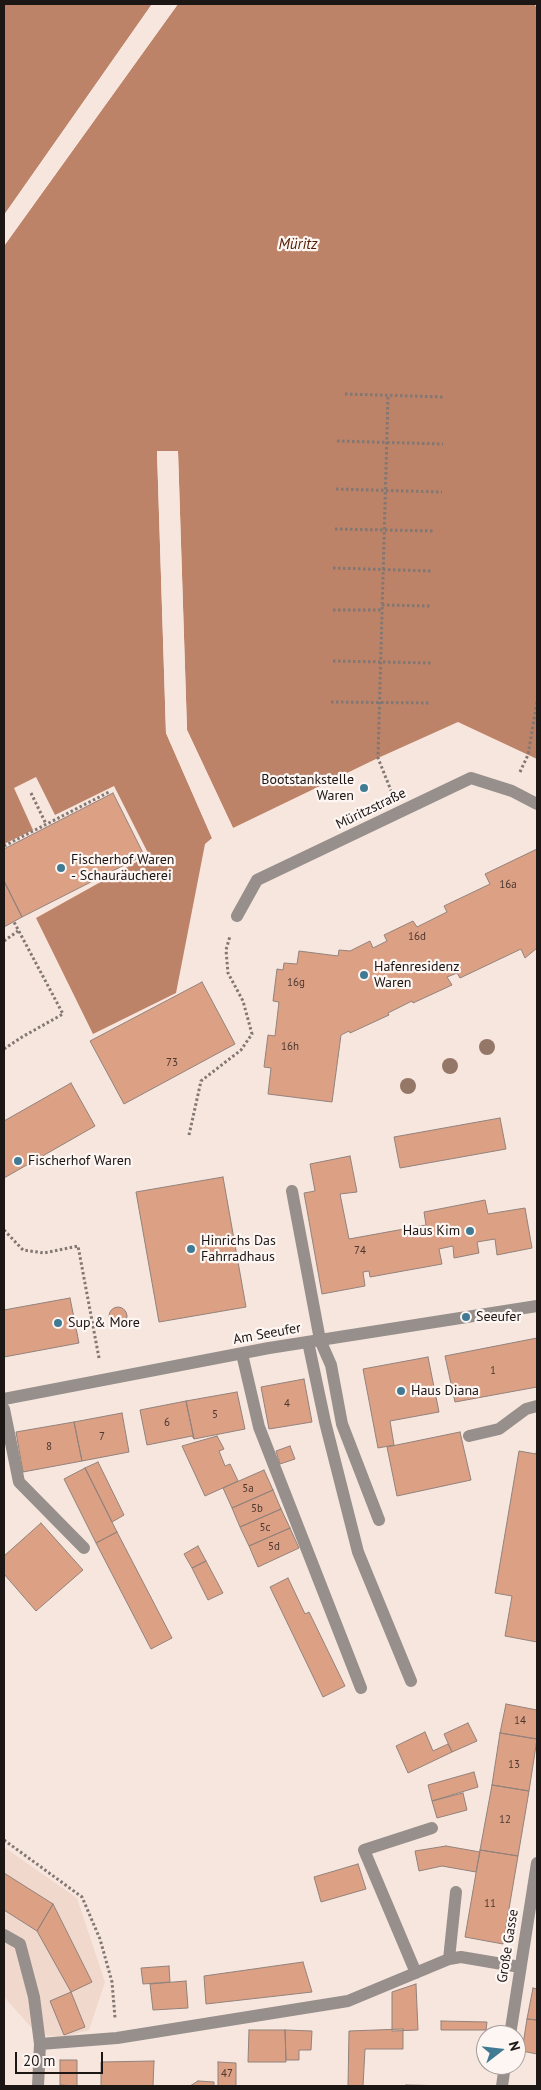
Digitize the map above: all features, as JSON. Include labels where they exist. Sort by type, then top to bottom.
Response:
[{"type":"street","name":"Müritzstraße","points":[[237,916],[257,880],[471,778],[512,791],[537,804]]},
{"type":"street","points":[[292,1191],[325,1422],[358,1552],[411,1681]]},
{"type":"street","name":"Am Seeufer","points":[[4,1399],[314,1341],[537,1306]]},
{"type":"street","points":[[314,1341],[331,1365],[342,1424],[379,1520]]},
{"type":"street","points":[[242,1354],[259,1427],[361,1688]]},
{"type":"street","points":[[469,1436],[498,1429],[526,1409],[537,1406]]},
{"type":"street","points":[[4,1409],[19,1482],[84,1548]]},
{"type":"street","points":[[416,1973],[364,1850],[432,1828]]},
{"type":"street","name":"Große Gasse","points":[[511,2025],[537,1863]]},
{"type":"street","points":[[449,1960],[456,1892]]},
{"type":"street","points":[[4,1935],[20,1944],[34,1997],[40,2044],[38,2086]]},
{"type":"street","points":[[40,2044],[117,2038],[348,2001],[449,1960],[461,1957],[520,1967]]},
{"type":"path","points":[[345,394],[388,397],[444,397]]},
{"type":"path","points":[[388,397],[378,758],[399,812]]},
{"type":"path","points":[[337,441],[443,444]]},
{"type":"path","points":[[336,488],[442,492]]},
{"type":"path","points":[[335,529],[435,531]]},
{"type":"path","points":[[333,568],[432,571]]},
{"type":"path","points":[[382,605],[430,606]]},
{"type":"path","points":[[333,610],[382,610]]},
{"type":"path","points":[[333,661],[432,664]]},
{"type":"path","points":[[331,702],[431,703]]},
{"type":"path","points":[[528,755],[537,702]]},
{"type":"path","points":[[4,846],[109,792]]},
{"type":"path","points":[[31,793],[46,824]]},
{"type":"path","points":[[189,1135],[201,1081],[241,1050],[252,1034],[243,1002],[228,974],[226,950],[237,916]]},
{"type":"path","points":[[4,1050],[22,1037],[63,1014],[14,922]]},
{"type":"path","points":[[4,941],[18,931]]},
{"type":"path","points":[[4,1230],[23,1250],[44,1253],[78,1246],[99,1358]]},
{"type":"path","points":[[4,1840],[82,1897],[100,1939],[112,1982],[117,2038]]},
{"type":"shaded area","points":[[4,1847],[77,1898],[105,1982],[89,2030],[64,2037],[38,2035],[4,1997]]},
{"type":"water","points":[[4,4],[152,4],[4,215]]},
{"type":"water","name":"Müritz","points":[[178,4],[534,4],[537,8],[537,759],[458,722],[378,758],[233,828],[187,730],[178,452],[157,451],[166,733],[212,838],[205,844],[176,993],[93,1034],[36,918],[149,855],[114,786],[55,815],[36,777],[14,788],[33,830],[4,844],[4,246]]},
{"type":"pier","points":[[152,4],[155,4],[4,217],[4,215]]},
{"type":"pier","points":[[175,4],[178,4],[4,246],[6,238]]},
{"type":"pier","points":[[157,451],[178,451],[187,730],[233,828],[231,829],[185,730],[176,454],[159,454],[169,732],[215,837],[212,838],[166,733]]},
{"type":"building","name":"Fischerhof Waren - Schauräucherei","points":[[113,793],[144,855],[22,917],[4,881],[4,849]]},
{"type":"building","name":"Hafenresidenz Waren","points":[[537,849],[537,948],[525,958],[521,949],[460,978],[457,973],[447,977],[452,985],[413,1003],[412,1001],[388,1013],[389,1015],[350,1033],[349,1031],[341,1035],[332,1102],[268,1094],[271,1068],[264,1067],[268,1035],[275,1036],[279,1002],[273,1001],[277,969],[283,970],[284,963],[297,964],[299,951],[338,956],[339,950],[350,951],[370,941],[373,948],[387,941],[384,935],[413,921],[417,927],[447,912],[444,906],[490,884],[485,874]]},
{"type":"building","points":[[4,881],[22,917],[4,927]]},
{"type":"building","points":[[202,982],[235,1044],[124,1104],[90,1041]]},
{"type":"building","points":[[71,1083],[95,1126],[4,1178],[4,1121]]},
{"type":"building","points":[[500,1118],[506,1149],[400,1168],[394,1137]]},
{"type":"building","points":[[350,1156],[357,1192],[340,1194],[349,1239],[426,1225],[424,1212],[485,1200],[488,1214],[525,1208],[532,1248],[497,1255],[495,1239],[477,1242],[479,1253],[454,1258],[453,1246],[439,1249],[442,1264],[370,1277],[369,1271],[363,1272],[365,1286],[322,1294],[304,1193],[315,1191],[310,1164]]},
{"type":"building","name":"Hinrichs Das Fahrradhaus","points":[[223,1177],[246,1307],[159,1322],[136,1192]]},
{"type":"building","points":[[70,1298],[79,1343],[4,1357],[4,1310]]},
{"type":"building","points":[[114,1307],[122,1307],[127,1312],[125,1323],[114,1325],[109,1320],[109,1312]]},
{"type":"building","points":[[537,1338],[537,1387],[455,1402],[445,1356]]},
{"type":"building","name":"Haus Diana","points":[[428,1357],[439,1412],[390,1421],[394,1445],[378,1448],[363,1369]]},
{"type":"building","points":[[304,1379],[312,1422],[269,1429],[261,1387]]},
{"type":"building","points":[[237,1392],[245,1429],[194,1439],[186,1401]]},
{"type":"building","points":[[186,1401],[194,1439],[192,1436],[147,1445],[140,1410]]},
{"type":"building","points":[[122,1413],[129,1452],[82,1461],[74,1422]]},
{"type":"building","points":[[74,1422],[82,1461],[23,1472],[16,1432]]},
{"type":"building","points":[[460,1432],[471,1480],[397,1496],[387,1447]]},
{"type":"building","points":[[217,1436],[224,1449],[219,1451],[225,1466],[230,1464],[238,1481],[205,1496],[182,1446]]},
{"type":"building","points":[[290,1446],[295,1459],[280,1464],[276,1451]]},
{"type":"building","points":[[537,1446],[537,1642],[505,1636],[512,1596],[495,1593],[519,1451],[536,1454]]},
{"type":"building","points":[[98,1462],[124,1515],[112,1522],[85,1468]]},
{"type":"building","points":[[85,1468],[117,1532],[96,1543],[64,1479]]},
{"type":"building","points":[[264,1470],[273,1490],[232,1508],[223,1488]]},
{"type":"building","points":[[273,1490],[281,1509],[240,1527],[232,1508]]},
{"type":"building","points":[[281,1509],[290,1528],[249,1546],[240,1527]]},
{"type":"building","points":[[41,1523],[83,1570],[36,1611],[4,1574],[4,1556]]},
{"type":"building","points":[[290,1528],[299,1548],[258,1567],[249,1546]]},
{"type":"building","points":[[117,1532],[172,1638],[151,1649],[96,1543]]},
{"type":"building","points":[[198,1546],[206,1561],[192,1568],[184,1554]]},
{"type":"building","points":[[206,1561],[223,1593],[208,1600],[192,1568]]},
{"type":"building","points":[[288,1578],[305,1614],[309,1612],[345,1686],[323,1697],[270,1587]]},
{"type":"building","points":[[506,1704],[537,1710],[537,1739],[500,1733]]},
{"type":"building","points":[[468,1723],[477,1741],[452,1752],[444,1734]]},
{"type":"building","points":[[425,1732],[433,1751],[448,1744],[452,1752],[408,1773],[396,1746]]},
{"type":"building","points":[[500,1733],[537,1739],[529,1791],[492,1785]]},
{"type":"building","points":[[474,1772],[478,1787],[432,1801],[428,1785]]},
{"type":"building","points":[[492,1785],[529,1791],[518,1856],[480,1850]]},
{"type":"building","points":[[463,1793],[467,1810],[437,1818],[432,1801]]},
{"type":"building","points":[[446,1846],[480,1852],[476,1872],[442,1866],[419,1871],[415,1851]]},
{"type":"building","points":[[480,1850],[518,1856],[503,1944],[465,1937]]},
{"type":"building","points":[[358,1864],[366,1889],[321,1902],[314,1877]]},
{"type":"building","points":[[4,1873],[53,1904],[37,1931],[4,1910]]},
{"type":"building","points":[[53,1904],[92,1982],[71,1992],[37,1931]]},
{"type":"building","points":[[303,1962],[312,1992],[206,2004],[204,1976]]},
{"type":"building","points":[[169,1966],[170,1982],[143,1984],[141,1968]]},
{"type":"building","points":[[186,1981],[188,2008],[153,2010],[150,1984]]},
{"type":"building","points":[[416,1984],[418,2030],[392,2031],[392,1992]]},
{"type":"building","points":[[533,1988],[537,1989],[537,2020],[527,2019]]},
{"type":"building","points":[[71,1992],[85,2027],[64,2035],[50,2001]]},
{"type":"building","points":[[527,2019],[537,2020],[537,2054],[526,2052]]},
{"type":"building","points":[[441,2021],[487,2022],[487,2025],[476,2025],[476,2030],[441,2030]]},
{"type":"building","points":[[403,2029],[403,2049],[365,2049],[363,2086],[348,2086],[349,2031]]},
{"type":"building","points":[[249,2030],[285,2030],[286,2062],[248,2062]]},
{"type":"building","points":[[285,2030],[312,2031],[311,2050],[299,2050],[299,2060],[286,2060]]},
{"type":"building","points":[[60,2060],[77,2060],[77,2086],[60,2085]]},
{"type":"building","points":[[154,2061],[153,2086],[101,2086],[101,2062]]},
{"type":"building","points":[[218,2062],[236,2063],[236,2086],[218,2086]]},
{"type":"building","points":[[198,2081],[214,2082],[214,2086],[190,2086]]},
{"type":"building","points":[[406,2085],[453,2086],[406,2086]]},
{"type":"place","name":"Bootstankstelle Waren","points":[[364,788]]},
{"type":"place","name":"Fischerhof Waren - Schauräucherei","points":[[61,868]]},
{"type":"place","name":"Hafenresidenz Waren","points":[[364,975]]},
{"type":"place","name":"Fischerhof Waren","points":[[18,1161]]},
{"type":"place","name":"Haus Kim","points":[[470,1231]]},
{"type":"place","name":"Hinrichs Das Fahrradhaus","points":[[191,1249]]},
{"type":"place","name":"Seeufer","points":[[466,1317]]},
{"type":"place","name":"Sup & More","points":[[58,1323]]},
{"type":"place","name":"Haus Diana","points":[[401,1391]]}]
